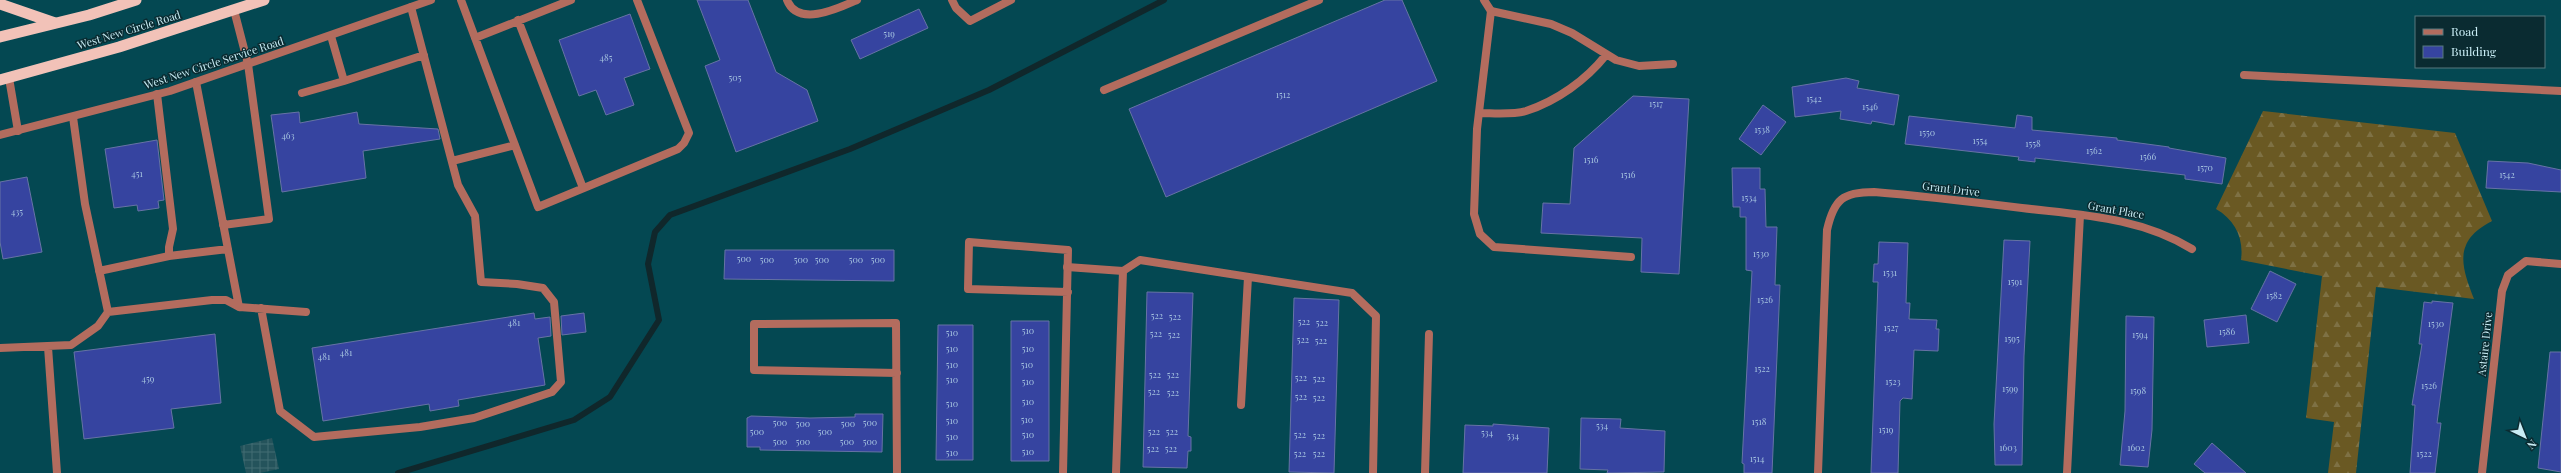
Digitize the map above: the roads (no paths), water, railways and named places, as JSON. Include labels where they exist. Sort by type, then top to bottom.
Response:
[{"type":"highway","points":[[0,37],[136,0]]},
{"type":"highway","name":"West New Circle Road","points":[[4,79],[119,47],[264,0]]},
{"type":"highway","points":[[0,4],[55,23]]},
{"type":"street","name":"West New Circle Service Road","points":[[0,135],[73,117],[196,82],[431,0]]},
{"type":"street","points":[[461,0],[538,207],[678,149],[684,144],[689,133],[637,0]]},
{"type":"street","points":[[475,38],[571,0]]},
{"type":"street","points":[[787,0],[789,4],[800,13],[826,14],[857,0]]},
{"type":"street","points":[[952,0],[956,8],[970,21],[1011,0]]},
{"type":"street","points":[[1104,90],[1319,0]]},
{"type":"street","points":[[1484,0],[1491,11],[1479,113],[1474,214],[1480,234],[1494,247],[1631,257]]},
{"type":"street","points":[[261,308],[280,411],[314,437],[420,427],[474,418],[552,392],[561,382],[554,302],[542,288],[517,284],[481,282],[475,216],[458,184],[411,7]]},
{"type":"street","points":[[223,225],[269,219],[248,64],[234,10]]},
{"type":"street","points":[[1491,11],[1551,24],[1572,33],[1606,55],[1639,66],[1674,64]]},
{"type":"street","points":[[518,20],[583,188]]},
{"type":"street","points":[[331,36],[344,81]]},
{"type":"street","points":[[302,93],[424,55]]},
{"type":"street","points":[[1479,113],[1524,111],[1559,96],[1594,70],[1606,55]]},
{"type":"street","points":[[2244,75],[2561,92]]},
{"type":"street","points":[[4,79],[18,131]]},
{"type":"street","points":[[196,82],[239,306]]},
{"type":"street","points":[[157,94],[173,229],[169,247],[169,256]]},
{"type":"street","points":[[73,117],[85,204],[108,312]]},
{"type":"street","points":[[452,161],[514,144]]},
{"type":"street","name":"Grant Drive","points":[[1818,473],[1827,230],[1831,211],[1839,200],[1854,192],[1874,192],[2080,215]]},
{"type":"street","points":[[2067,473],[2080,215]]},
{"type":"street","name":"Grant Place","points":[[2080,215],[2124,221],[2151,228],[2192,249]]},
{"type":"street","points":[[1063,473],[1068,292],[1068,250],[969,242],[968,289],[1068,292]]},
{"type":"street","points":[[99,271],[169,256],[228,249]]},
{"type":"street","points":[[1067,267],[1123,271],[1140,260],[1352,292],[1376,316],[1373,473]]},
{"type":"street","name":"Astaire Drive","points":[[2482,473],[2502,291],[2506,280],[2508,275],[2526,261],[2561,264]]},
{"type":"street","points":[[1116,473],[1123,271]]},
{"type":"street","points":[[1241,405],[1248,276]]},
{"type":"street","points":[[0,348],[72,345],[98,326],[108,312],[212,300],[226,300],[239,306],[306,312]]},
{"type":"street","points":[[897,373],[754,370],[754,324],[896,323],[897,373],[897,473]]},
{"type":"street","points":[[1424,473],[1429,334]]},
{"type":"street","points":[[48,347],[57,473]]},
{"type":"waterway","points":[[398,473],[574,420],[610,397],[659,320],[648,264],[655,232],[670,215],[850,149],[989,90],[1164,0]]}]
